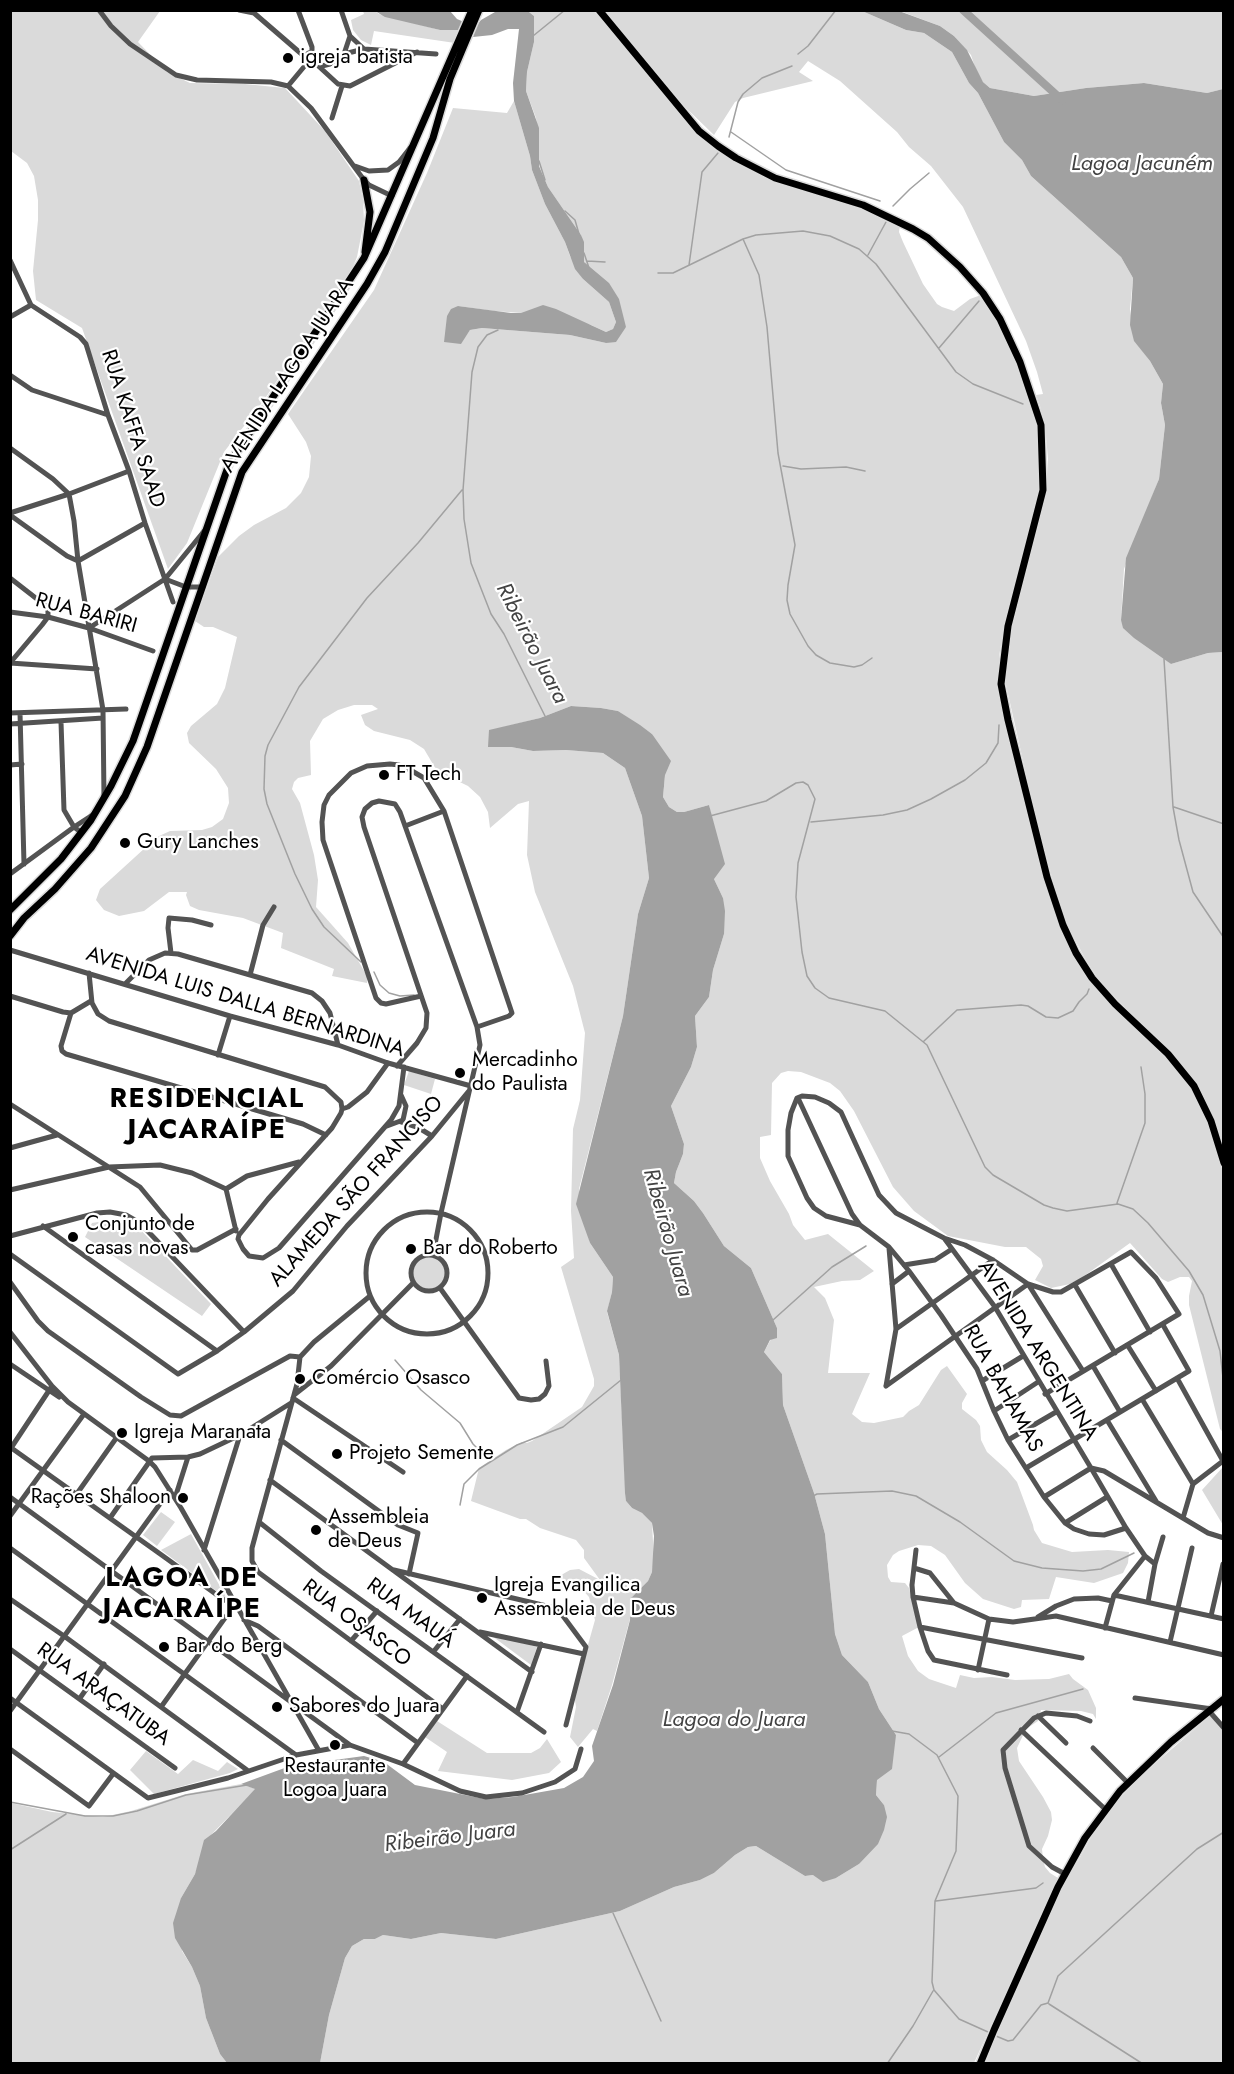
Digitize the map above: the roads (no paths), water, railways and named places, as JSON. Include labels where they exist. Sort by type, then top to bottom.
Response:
[{"type":"main road","name":"AVENIDA LAGOA JUARA","points":[[10,936],[24,918],[55,889],[91,848],[125,796],[147,747],[242,472],[378,267],[437,128],[450,79],[472,15],[479,10]]},
{"type":"main road","points":[[599,10],[699,130],[736,158],[775,178],[882,212],[928,238],[975,284],[1000,319],[1030,387],[1041,425],[1043,446],[1043,490],[1008,626],[1001,684],[1047,877],[1063,925],[1076,953],[1092,978],[1115,1004],[1185,1073],[1211,1121],[1224,1163]]},
{"type":"main road","name":"AVENIDA LAGOA JUARA","points":[[10,910],[61,859],[104,800],[133,741],[229,464],[364,258],[413,145],[462,41]]},
{"type":"main road","points":[[364,180],[370,212],[364,258]]},
{"type":"main road","points":[[392,196],[400,196],[411,191]]},
{"type":"main road","points":[[327,315],[334,312],[340,320],[327,344]]},
{"type":"main road","points":[[980,2064],[993,2030],[1065,1874],[1085,1838],[1105,1809],[1128,1783],[1171,1742],[1224,1699]]},
{"type":"street","points":[[99,10],[111,26],[130,44],[176,75],[197,80],[271,82],[288,86],[311,108],[364,180],[392,196]]},
{"type":"street","points":[[239,10],[253,12],[342,86],[356,85],[417,52]]},
{"type":"street","points":[[288,86],[316,56],[312,53],[298,10]]},
{"type":"street","points":[[341,10],[350,36],[364,49]]},
{"type":"street","points":[[344,54],[350,36]]},
{"type":"street","points":[[310,61],[322,66],[330,64],[344,54],[364,49],[436,54]]},
{"type":"street","points":[[398,62],[399,51]]},
{"type":"street","points":[[330,64],[330,78]]},
{"type":"street","points":[[332,118],[342,86]]},
{"type":"street","points":[[353,165],[369,171],[388,170],[399,162],[413,145]]},
{"type":"street","points":[[10,260],[31,305],[10,318]]},
{"type":"street","name":"RUA KAFFA SAAD","points":[[31,305],[85,341],[108,415],[173,602]]},
{"type":"street","points":[[10,375],[38,393],[108,415]]},
{"type":"street","points":[[10,448],[53,479],[69,494],[103,710],[104,800]]},
{"type":"street","points":[[10,514],[129,471]]},
{"type":"street","points":[[10,514],[67,556],[78,561]]},
{"type":"street","points":[[78,561],[145,523]]},
{"type":"street","points":[[89,628],[165,579],[206,529]]},
{"type":"street","points":[[10,578],[46,606],[48,617],[10,663]]},
{"type":"street","points":[[165,579],[186,588],[202,587]]},
{"type":"street","name":"RUA BARIRI","points":[[10,612],[48,617],[89,628],[153,651]]},
{"type":"street","points":[[10,663],[97,669]]},
{"type":"street","points":[[10,713],[126,709]]},
{"type":"street","points":[[20,713],[24,864]]},
{"type":"street","points":[[10,724],[103,718]]},
{"type":"street","points":[[61,722],[63,805],[65,813],[82,833]]},
{"type":"street","points":[[10,765],[22,764]]},
{"type":"street","points":[[421,996],[386,1004],[376,998],[323,840],[324,805],[329,795],[351,773],[367,766],[399,765],[424,778],[444,811],[511,1014],[477,1027]]},
{"type":"street","points":[[226,1189],[238,1239],[245,1253],[262,1258],[275,1251],[396,1113],[401,1095],[400,1066],[426,1028],[427,1013],[362,817],[365,809],[372,803],[387,801],[395,804],[405,826],[477,1027],[480,1045],[441,1213],[434,1255]]},
{"type":"street","points":[[405,826],[444,811]]},
{"type":"street","points":[[10,874],[95,813]]},
{"type":"street","points":[[249,975],[263,925],[274,907]]},
{"type":"street","points":[[171,953],[169,918],[192,920],[211,926]]},
{"type":"street","name":"AVENIDA LUIS DALLA BERNARDINA","points":[[10,950],[230,1016],[338,1045],[470,1088]]},
{"type":"street","points":[[125,984],[149,960],[165,953],[171,953],[312,993],[322,1001],[330,1013],[338,1045]]},
{"type":"street","points":[[89,974],[91,1001],[98,1014],[114,1023],[326,1087],[336,1096],[342,1110]]},
{"type":"street","points":[[10,996],[71,1013],[91,1001]]},
{"type":"street","points":[[71,1013],[61,1046],[62,1051],[66,1054],[303,1124],[326,1135]]},
{"type":"street","points":[[218,1055],[230,1016]]},
{"type":"street","points":[[238,1239],[252,1218],[326,1135],[342,1110],[367,1092],[388,1063]]},
{"type":"street","name":"ALAMEDA SÃO FRANCISO","points":[[10,1254],[178,1374],[244,1332],[293,1291],[347,1226],[432,1136],[470,1088]]},
{"type":"street","points":[[401,1095],[406,1106],[401,1122]]},
{"type":"street","name":"AVENIDA ARGENTINA","points":[[797,1098],[815,1097],[830,1103],[841,1113],[879,1195],[896,1213],[944,1238],[995,1307],[1091,1468],[1104,1471],[1208,1533],[1224,1538]]},
{"type":"street","points":[[797,1098],[788,1130],[788,1156],[807,1198],[814,1208],[825,1216],[860,1225]]},
{"type":"street","name":"RUA BAHAMAS","points":[[797,1098],[852,1214],[860,1225],[889,1247],[955,1336],[977,1369],[1008,1440],[1044,1497],[1065,1523],[1074,1529],[1089,1534],[1104,1535],[1126,1528]]},
{"type":"street","points":[[10,1104],[140,1187],[192,1250],[236,1229]]},
{"type":"street","points":[[385,1126],[401,1122],[419,1128],[432,1136]]},
{"type":"street","points":[[10,1148],[57,1135]]},
{"type":"street","points":[[226,1189],[247,1176],[301,1161]]},
{"type":"street","points":[[10,1190],[109,1167],[160,1165],[192,1173],[226,1189]]},
{"type":"street","points":[[10,1236],[97,1213],[110,1212],[126,1215],[140,1223],[244,1332]]},
{"type":"street","points":[[412,1213],[441,1213],[459,1221],[474,1233],[484,1250],[488,1280],[483,1298],[472,1315],[465,1321],[440,1333],[422,1334],[404,1330],[382,1314],[370,1296],[365,1268],[370,1249],[380,1233],[394,1221],[412,1213]]},
{"type":"street","points":[[43,1226],[217,1351]]},
{"type":"street","points":[[944,1238],[965,1245],[993,1260],[1028,1284],[1053,1292],[1061,1292],[1131,1252],[1156,1278],[1179,1314],[1045,1394]]},
{"type":"street","points":[[889,1247],[896,1329],[886,1386],[1028,1284]]},
{"type":"street","points":[[904,1265],[935,1260],[952,1249]]},
{"type":"street","points":[[427,1255],[434,1255],[444,1262],[448,1273],[440,1288],[425,1291],[413,1283],[411,1271],[416,1260],[427,1255]]},
{"type":"street","points":[[896,1329],[993,1260]]},
{"type":"street","points":[[1111,1264],[1150,1332]]},
{"type":"street","points":[[892,1284],[909,1271]]},
{"type":"street","points":[[10,1282],[48,1331],[141,1397],[170,1414],[181,1416],[290,1356],[300,1357]]},
{"type":"street","points":[[110,1518],[149,1461],[157,1457],[188,1457],[200,1454],[240,1435],[293,1399],[331,1366],[413,1283]]},
{"type":"street","points":[[1028,1284],[1083,1371]]},
{"type":"street","points":[[1074,1285],[1115,1353]]},
{"type":"street","points":[[440,1288],[519,1398],[531,1401],[545,1394],[549,1386],[546,1361]]},
{"type":"street","points":[[258,1522],[293,1399],[300,1357],[314,1342],[370,1296]]},
{"type":"street","points":[[1026,1468],[1189,1371],[1163,1325]]},
{"type":"street","points":[[10,1332],[51,1389]]},
{"type":"street","points":[[1128,1346],[1156,1391]]},
{"type":"street","points":[[982,1381],[1023,1356]]},
{"type":"street","points":[[10,1376],[13,1366],[51,1389],[149,1461],[175,1498],[318,1749]]},
{"type":"street","points":[[1093,1366],[1120,1412]]},
{"type":"street","points":[[1177,1378],[1223,1461],[1193,1484],[1183,1518]]},
{"type":"street","points":[[994,1412],[1038,1382]]},
{"type":"street","points":[[51,1389],[11,1448],[224,1599],[235,1604]]},
{"type":"street","points":[[293,1399],[403,1472]]},
{"type":"street","points":[[1142,1399],[1193,1484]]},
{"type":"street","points":[[1008,1440],[1056,1412]]},
{"type":"street","points":[[10,1516],[84,1414]]},
{"type":"street","points":[[1107,1420],[1157,1503]]},
{"type":"street","points":[[204,1550],[240,1435]]},
{"type":"street","points":[[76,1495],[117,1437]]},
{"type":"street","points":[[281,1440],[398,1525],[418,1533],[409,1574]]},
{"type":"street","points":[[175,1498],[188,1457]]},
{"type":"street","points":[[1044,1497],[1091,1468],[1126,1528],[1145,1556],[1155,1564]]},
{"type":"street","points":[[270,1480],[531,1672]]},
{"type":"street","points":[[10,1711],[170,1490]]},
{"type":"street","points":[[10,1497],[350,1745],[403,1764],[460,1791],[486,1797],[522,1793],[555,1782],[575,1768],[581,1749]]},
{"type":"street","points":[[1065,1523],[1107,1497]]},
{"type":"street","name":"RUA OSASCO","points":[[258,1522],[252,1548],[252,1561],[258,1572],[443,1709]]},
{"type":"street","name":"RUA MAUÁ","points":[[258,1522],[376,1611],[544,1732]]},
{"type":"street","points":[[1148,1602],[1163,1537]]},
{"type":"street","points":[[10,1548],[296,1755]]},
{"type":"street","points":[[1170,1642],[1192,1548]]},
{"type":"street","points":[[916,1550],[913,1597],[920,1627],[928,1651],[934,1660],[1007,1675]]},
{"type":"street","points":[[1105,1628],[1113,1598],[1145,1556]]},
{"type":"street","points":[[1211,1616],[1222,1564]]},
{"type":"street","points":[[914,1568],[930,1573],[954,1603]]},
{"type":"street","points":[[391,1570],[555,1608],[560,1612],[586,1647],[566,1725]]},
{"type":"street","points":[[913,1597],[954,1603],[988,1619],[1013,1622],[1056,1616],[1224,1655]]},
{"type":"street","points":[[1036,1618],[1074,1599],[1113,1598],[1148,1602],[1224,1619]]},
{"type":"street","points":[[10,1599],[104,1664],[247,1770]]},
{"type":"street","points":[[160,1707],[235,1604]]},
{"type":"street","points":[[351,1641],[376,1611]]},
{"type":"street","points":[[434,1651],[460,1619]]},
{"type":"street","points":[[978,1670],[988,1619]]},
{"type":"street","points":[[244,1620],[258,1626],[418,1743]]},
{"type":"street","points":[[920,1627],[1082,1658]]},
{"type":"street","points":[[478,1631],[584,1654]]},
{"type":"street","points":[[517,1713],[541,1644]]},
{"type":"street","name":"RUA ARAÇATUBA","points":[[10,1649],[175,1768]]},
{"type":"street","points":[[80,1698],[104,1664]]},
{"type":"street","points":[[403,1764],[467,1676]]},
{"type":"street","points":[[10,1698],[148,1798],[228,1778],[318,1749],[350,1745]]},
{"type":"street","points":[[1135,1698],[1211,1710],[1224,1728]]},
{"type":"street","points":[[1065,1874],[1052,1867],[1029,1846],[1005,1768],[1003,1750],[1021,1730],[1038,1716],[1046,1713],[1070,1715],[1090,1721]]},
{"type":"street","points":[[1038,1716],[1066,1743]]},
{"type":"street","points":[[1021,1730],[1105,1809]]},
{"type":"street","points":[[1093,1748],[1128,1783]]},
{"type":"street","points":[[10,1749],[89,1806],[113,1774]]},
{"type":"water","points":[[375,11],[450,11],[457,19],[464,22],[462,30],[440,30],[385,17]]},
{"type":"water","name":"Lagoa Jacuném","points":[[862,11],[899,11],[940,26],[954,36],[967,50],[983,82],[990,88],[1034,96],[1086,88],[1144,83],[1207,93],[1223,89],[1223,652],[1208,653],[1171,664],[1134,638],[1123,628],[1121,620],[1126,558],[1159,479],[1165,425],[1161,403],[1163,384],[1150,361],[1134,341],[1130,325],[1133,278],[1121,257],[1031,176],[1022,160],[1004,142],[978,93],[969,83],[952,52],[924,33],[906,30]]},
{"type":"water","points":[[495,12],[529,12],[534,16],[534,42],[527,72],[526,91],[539,128],[539,166],[548,187],[581,235],[584,242],[584,262],[609,283],[619,299],[626,327],[616,342],[606,343],[570,335],[482,328],[470,330],[461,344],[444,342],[447,316],[451,309],[458,306],[521,313],[543,305],[606,332],[613,329],[616,322],[609,302],[575,269],[532,170],[514,101],[513,83],[519,29],[508,29],[492,35],[473,37],[476,26],[481,20]]},
{"type":"water","name":"Lagoa do Juara","points":[[571,706],[618,711],[652,734],[671,761],[665,775],[663,797],[669,807],[677,812],[684,812],[709,805],[725,864],[714,879],[723,898],[724,934],[713,970],[709,997],[695,1016],[697,1047],[691,1067],[671,1106],[684,1144],[674,1183],[694,1201],[724,1246],[751,1268],[777,1328],[777,1338],[770,1340],[764,1352],[782,1374],[783,1405],[814,1493],[825,1534],[835,1634],[842,1655],[868,1682],[879,1709],[896,1735],[892,1769],[877,1780],[876,1795],[884,1805],[887,1817],[884,1830],[878,1844],[859,1864],[836,1878],[823,1882],[813,1875],[805,1876],[756,1846],[748,1847],[714,1873],[700,1880],[674,1887],[620,1911],[496,1939],[441,1933],[411,1939],[383,1935],[375,1939],[364,1939],[352,1946],[345,1958],[329,2015],[320,2063],[227,2063],[220,2054],[206,2018],[200,1986],[175,1938],[173,1923],[181,1898],[195,1874],[204,1840],[216,1831],[255,1789],[241,1784],[290,1766],[364,1756],[384,1762],[415,1785],[485,1799],[513,1797],[564,1788],[583,1777],[594,1761],[592,1746],[613,1685],[630,1620],[631,1598],[648,1581],[652,1572],[654,1536],[652,1523],[626,1501],[619,1355],[607,1311],[613,1277],[590,1243],[576,1204],[623,1016],[638,914],[649,878],[642,816],[625,768],[603,753],[488,747],[489,730],[540,718]]},
{"type":"waterway","points":[[533,36],[565,10]]},
{"type":"waterway","points":[[798,54],[808,46],[836,10]]},
{"type":"waterway","name":"Lagoa Jacuném","points":[[963,10],[1062,100]]},
{"type":"waterway","points":[[729,137],[738,102],[743,94],[762,78],[792,66]]},
{"type":"waterway","points":[[731,132],[786,170],[880,201]]},
{"type":"waterway","points":[[689,265],[702,172],[718,153]]},
{"type":"waterway","name":"Ribeirão Juara","points":[[539,161],[545,180]]},
{"type":"waterway","points":[[893,206],[929,173]]},
{"type":"waterway","name":"Ribeirão Juara","points":[[565,211],[575,220],[579,234]]},
{"type":"waterway","points":[[868,255],[886,222]]},
{"type":"waterway","points":[[658,273],[673,273],[756,235],[803,231],[830,236],[859,249],[876,264],[956,372],[973,384],[1023,404]]},
{"type":"waterway","points":[[743,239],[759,275],[767,327],[778,453],[795,545],[788,585],[787,600],[790,614],[808,646],[816,655],[830,663],[854,667],[872,658]]},
{"type":"waterway","name":"Ribeirão Juara","points":[[584,253],[589,268]]},
{"type":"waterway","points":[[587,261],[605,262]]},
{"type":"waterway","points":[[939,348],[979,301]]},
{"type":"waterway","name":"Ribeirão Juara","points":[[498,330],[487,335],[478,347],[472,372],[463,490],[464,519],[471,563],[491,614],[504,634],[545,716]]},
{"type":"waterway","points":[[783,466],[801,469],[846,467],[865,471]]},
{"type":"waterway","points":[[361,962],[324,927],[312,909],[295,874],[267,804],[264,789],[265,756],[268,745],[299,687],[367,598],[418,543],[462,490]]},
{"type":"waterway","points":[[1164,659],[1173,807],[1179,840],[1193,892],[1224,938]]},
{"type":"waterway","points":[[811,822],[883,815],[907,810],[931,799],[965,780],[986,763],[998,743],[999,725]]},
{"type":"waterway","points":[[710,816],[766,801],[796,783],[803,782],[808,785],[815,799],[798,863],[796,897],[807,976],[815,988],[829,998],[885,1011],[927,1045],[985,1167],[993,1175],[1053,1208],[1067,1211],[1118,1204],[1133,1209],[1148,1223],[1189,1271],[1203,1295],[1220,1351],[1224,1387]]},
{"type":"waterway","points":[[1174,807],[1224,824]]},
{"type":"waterway","points":[[374,972],[380,985],[389,993],[400,996],[414,995]]},
{"type":"waterway","points":[[924,1041],[957,1010],[1021,1005],[1028,1006],[1046,1017],[1058,1018],[1073,1011],[1089,989]]},
{"type":"waterway","points":[[1117,1203],[1145,1123],[1145,1094],[1141,1067]]},
{"type":"waterway","points":[[773,1320],[832,1267],[866,1246]]},
{"type":"waterway","points":[[395,1360],[421,1390],[460,1423],[473,1444],[489,1460]]},
{"type":"waterway","points":[[460,1505],[464,1484],[479,1469],[517,1445],[563,1427],[621,1380]]},
{"type":"waterway","points":[[813,1496],[892,1491],[916,1496],[960,1522],[1014,1561],[1042,1568],[1083,1571],[1101,1569],[1134,1553]]},
{"type":"waterway","points":[[939,1757],[996,1713],[1083,1689]]},
{"type":"waterway","name":"Ribeirão Juara","points":[[892,1731],[909,1734],[937,1755],[958,1796],[956,1851],[935,1901],[932,1982],[934,1990],[959,2019],[988,2032]]},
{"type":"waterway","points":[[10,1802],[85,1816],[113,1816],[137,1811],[186,1795],[247,1785]]},
{"type":"waterway","points":[[10,1850],[66,1814]]},
{"type":"waterway","points":[[1048,2003],[1058,1976],[1197,1849],[1224,1832]]},
{"type":"waterway","points":[[936,1901],[1036,1888],[1043,1883]]},
{"type":"waterway","points":[[613,1913],[661,2021]]},
{"type":"waterway","points":[[887,2064],[933,1991]]},
{"type":"waterway","name":"Ribeirão Juara","points":[[996,2036],[1008,2041],[1013,2040],[1041,2005],[1048,2003]]},
{"type":"waterway","name":"Ribeirão Juara","points":[[1049,2004],[1143,2064]]},
{"type":"place","name":"igreja batista","points":[[288,58]]},
{"type":"place","name":"FT Tech","points":[[384,775]]},
{"type":"place","name":"Gury Lanches","points":[[125,843]]},
{"type":"place","name":"Mercadinho do Paulista","points":[[460,1073]]},
{"type":"place","name":"Conjunto de casas novas","points":[[73,1237]]},
{"type":"place","name":"Bar do Roberto","points":[[411,1249]]},
{"type":"place","name":"Comércio Osasco","points":[[300,1379]]},
{"type":"place","name":"Igreja Maranata","points":[[122,1433]]},
{"type":"place","name":"Projeto Semente","points":[[337,1454]]},
{"type":"place","name":"Rações Shaloon","points":[[183,1498]]},
{"type":"place","name":"Assembleia de Deus","points":[[316,1530]]},
{"type":"place","name":"Igreja Evangilica Assembleia de Deus","points":[[482,1598]]},
{"type":"place","name":"Bar do Berg","points":[[164,1647]]},
{"type":"place","name":"Sabores do Juara","points":[[277,1707]]},
{"type":"place","name":"Restaurante Logoa Juara","points":[[335,1745]]},
{"type":"district","name":"RESIDENCIAL JACARAÍPE","points":[[207,1116]]},
{"type":"district","name":"LAGOA DE JACARAÍPE","points":[[182,1594]]}]
